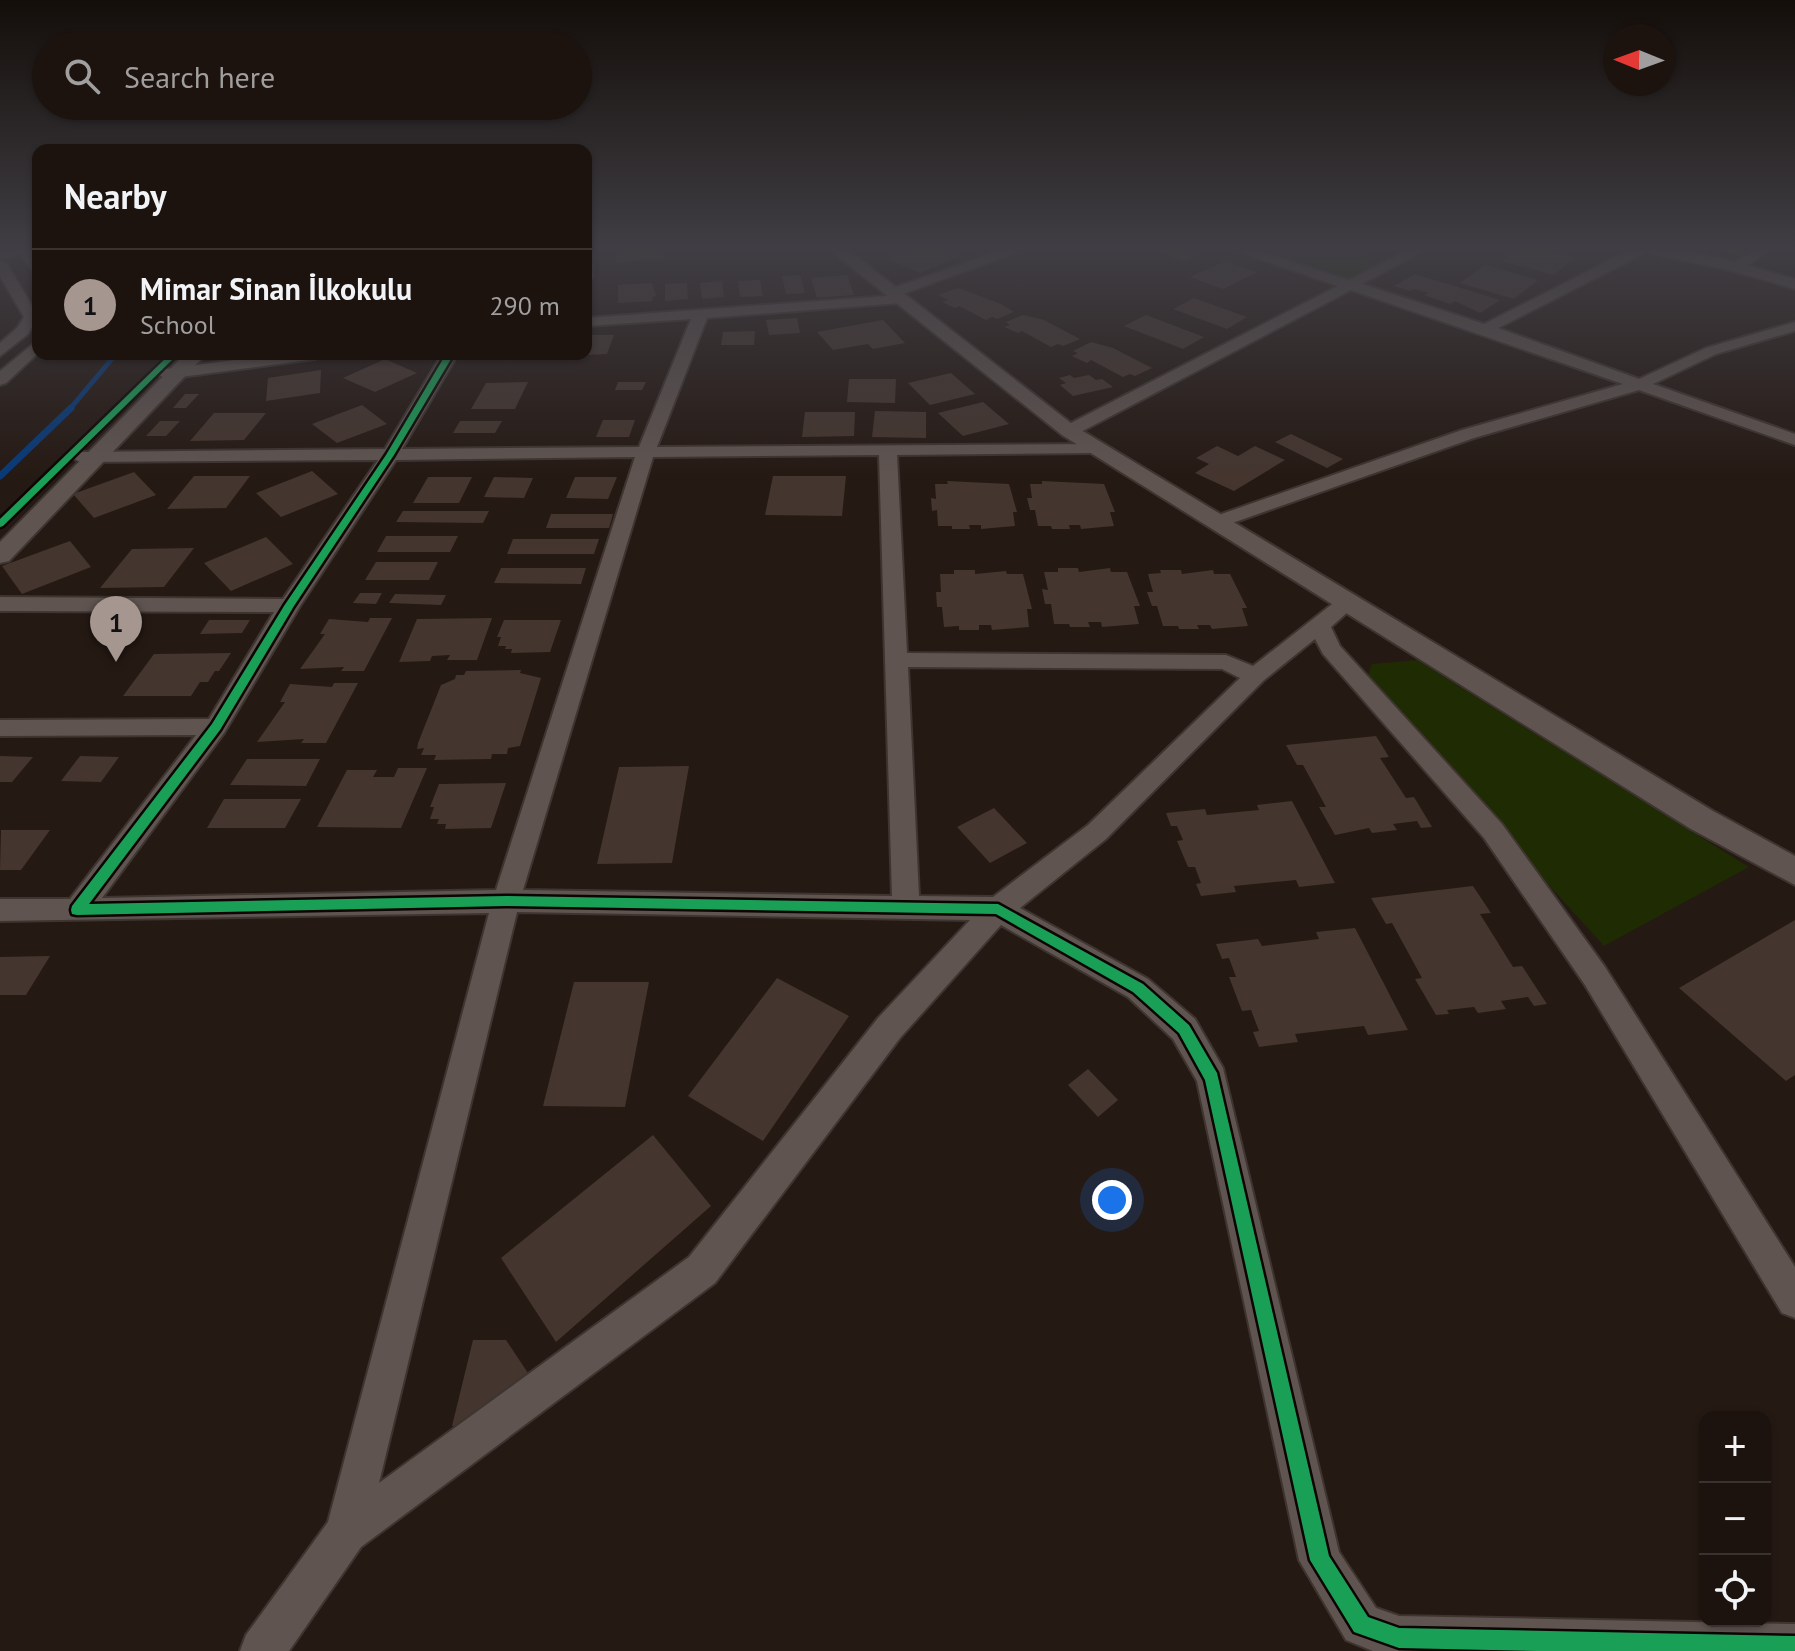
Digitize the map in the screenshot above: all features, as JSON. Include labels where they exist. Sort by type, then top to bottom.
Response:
[{"type":"street","points":[[0,351],[28,323]]},
{"type":"street","points":[[346,1532],[506,901],[645,454],[697,323]]},
{"type":"street","points":[[931,323],[1069,431],[1702,820],[1795,872]]},
{"type":"street","points":[[1069,431],[1279,323]]},
{"type":"street","points":[[1467,323],[1795,440]]},
{"type":"street","points":[[1485,329],[1496,323]]},
{"type":"street","points":[[1217,522],[1468,434],[1640,384],[1711,351],[1795,326]]},
{"type":"street","points":[[0,380],[32,351]]},
{"type":"street","points":[[0,556],[88,457],[177,366],[246,360]]},
{"type":"street","points":[[77,910],[216,727],[289,606],[390,455],[446,360]]},
{"type":"street","points":[[0,536],[88,457],[1096,448]]},
{"type":"street","points":[[888,450],[906,908]]},
{"type":"street","points":[[262,1651],[346,1532],[702,1270],[889,1028],[998,909],[1097,832],[1255,676],[1348,602]]},
{"type":"street","points":[[0,604],[289,606]]},
{"type":"street","points":[[1319,625],[1331,649],[1493,831],[1595,976],[1795,1300]]},
{"type":"street","points":[[896,660],[1226,662],[1255,676]]},
{"type":"street","points":[[0,728],[216,727]]},
{"type":"street","points":[[0,910],[506,901],[998,909],[1138,988],[1184,1029],[1212,1078],[1320,1560],[1361,1625],[1399,1638],[1795,1646]]},
{"type":"green space","points":[[1417,660],[1749,867],[1604,946],[1365,683],[1372,664]]},
{"type":"building","points":[[767,323],[798,323],[800,333],[769,335]]},
{"type":"building","points":[[866,323],[886,323],[905,343],[873,349],[868,344],[833,350],[817,332]]},
{"type":"building","points":[[1007,323],[1050,323],[1080,339],[1051,347],[1022,331],[1018,333],[1004,327],[1010,325]]},
{"type":"building","points":[[1130,323],[1167,323],[1204,337],[1183,349],[1124,326]]},
{"type":"building","points":[[1211,323],[1237,323],[1227,329]]},
{"type":"building","points":[[755,331],[754,345],[721,345],[723,332]]},
{"type":"building","points":[[592,335],[614,335],[607,354],[592,355]]},
{"type":"building","points":[[1091,342],[1113,348],[1152,368],[1135,376],[1130,374],[1123,377],[1091,360],[1087,363],[1072,356],[1078,353],[1073,351]]},
{"type":"building","points":[[383,360],[417,373],[375,392],[343,378]]},
{"type":"building","points":[[321,370],[320,393],[266,401],[268,378]]},
{"type":"building","points":[[951,373],[975,394],[930,405],[908,383]]},
{"type":"building","points":[[1070,375],[1074,378],[1089,375],[1113,387],[1073,396],[1060,385],[1066,383],[1059,378]]},
{"type":"building","points":[[849,379],[896,379],[895,403],[847,402]]},
{"type":"building","points":[[528,382],[515,409],[471,409],[486,383]]},
{"type":"building","points":[[618,382],[646,382],[642,390],[615,390]]},
{"type":"building","points":[[185,394],[199,394],[186,408],[173,408]]},
{"type":"building","points":[[983,402],[1009,424],[963,436],[938,413]]},
{"type":"building","points":[[362,405],[387,424],[337,443],[312,424]]},
{"type":"building","points":[[875,411],[926,412],[926,438],[872,437]]},
{"type":"building","points":[[805,412],[855,412],[854,436],[802,437]]},
{"type":"building","points":[[214,413],[266,413],[244,440],[190,441]]},
{"type":"building","points":[[603,420],[635,420],[629,437],[596,437]]},
{"type":"building","points":[[160,421],[180,421],[166,436],[146,436]]},
{"type":"building","points":[[460,421],[502,421],[495,433],[453,433]]},
{"type":"building","points":[[1291,434],[1343,459],[1327,468],[1275,442]]},
{"type":"building","points":[[1217,446],[1238,456],[1255,446],[1285,460],[1234,491],[1195,473],[1209,464],[1196,458]]},
{"type":"building","points":[[312,471],[338,494],[281,517],[256,493]]},
{"type":"building","points":[[134,472],[156,495],[94,518],[73,494]]},
{"type":"building","points":[[194,476],[250,476],[226,508],[167,509]]},
{"type":"building","points":[[773,476],[846,476],[842,516],[765,515]]},
{"type":"building","points":[[428,477],[472,477],[459,503],[413,503]]},
{"type":"building","points":[[494,477],[533,478],[524,498],[484,497]]},
{"type":"building","points":[[575,477],[617,477],[608,499],[566,498]]},
{"type":"building","points":[[947,481],[1009,484],[1017,512],[1013,512],[1015,526],[981,529],[981,525],[969,525],[970,529],[952,529],[952,526],[938,526],[937,510],[932,511],[931,498],[936,499],[935,484],[948,484]]},
{"type":"building","points":[[1042,481],[1104,484],[1115,512],[1110,512],[1114,526],[1081,529],[1080,525],[1069,525],[1070,529],[1052,529],[1051,526],[1038,526],[1035,510],[1030,510],[1027,498],[1032,498],[1030,484],[1042,484]]},
{"type":"building","points":[[403,511],[489,511],[483,523],[396,522]]},
{"type":"building","points":[[551,514],[613,514],[609,528],[546,528]]},
{"type":"building","points":[[386,536],[458,536],[450,552],[377,552]]},
{"type":"building","points":[[266,537],[293,564],[231,591],[204,563]]},
{"type":"building","points":[[513,539],[599,539],[594,554],[507,554]]},
{"type":"building","points":[[70,541],[91,567],[22,594],[2,566]]},
{"type":"building","points":[[194,548],[164,587],[100,588],[132,549]]},
{"type":"building","points":[[376,562],[438,562],[429,580],[365,580]]},
{"type":"building","points":[[501,568],[586,568],[581,584],[494,583]]},
{"type":"building","points":[[1058,568],[1078,568],[1079,572],[1110,568],[1111,572],[1127,572],[1140,606],[1134,606],[1139,624],[1102,627],[1101,622],[1088,622],[1090,627],[1070,627],[1069,624],[1054,624],[1051,604],[1045,604],[1042,589],[1048,590],[1044,572],[1058,572]]},
{"type":"building","points":[[954,570],[975,570],[975,574],[1006,571],[1007,574],[1023,574],[1032,609],[1027,609],[1029,627],[992,630],[991,625],[979,625],[979,630],[959,630],[959,626],[944,627],[942,607],[937,607],[936,592],[941,592],[940,574],[954,574]]},
{"type":"building","points":[[1160,570],[1181,570],[1182,574],[1213,570],[1214,574],[1230,574],[1247,608],[1242,608],[1248,626],[1212,629],[1210,625],[1197,625],[1199,629],[1179,629],[1178,626],[1163,626],[1157,606],[1152,606],[1147,592],[1153,592],[1148,574],[1161,573]]},
{"type":"building","points":[[360,593],[382,593],[376,604],[353,603]]},
{"type":"building","points":[[395,594],[446,595],[441,605],[389,603]]},
{"type":"building","points":[[370,618],[392,618],[364,671],[341,671],[344,667],[300,669],[325,634],[320,634],[329,619],[368,622]]},
{"type":"building","points":[[492,618],[477,660],[447,660],[450,655],[432,656],[430,661],[399,662],[417,619]]},
{"type":"building","points":[[209,620],[250,620],[242,633],[200,634]]},
{"type":"building","points":[[504,620],[561,620],[550,652],[511,653],[512,649],[498,646],[501,637],[497,637]]},
{"type":"building","points":[[231,653],[219,671],[215,671],[208,682],[200,682],[191,696],[123,696],[154,654]]},
{"type":"building","points":[[521,670],[520,673],[541,678],[520,746],[508,748],[507,754],[492,754],[491,759],[434,760],[436,755],[421,755],[424,748],[417,749],[418,743],[441,685],[455,679],[456,675],[464,675],[466,671]]},
{"type":"building","points":[[334,683],[358,683],[326,743],[301,743],[304,739],[257,742],[285,702],[280,702],[290,684],[332,687]]},
{"type":"building","points":[[1376,736],[1389,757],[1380,758],[1406,798],[1414,797],[1432,827],[1421,828],[1417,821],[1393,824],[1397,830],[1372,833],[1369,828],[1335,835],[1319,807],[1326,807],[1303,765],[1297,765],[1286,745]]},
{"type":"building","points":[[0,756],[33,757],[12,782],[0,782]]},
{"type":"building","points":[[80,756],[119,757],[101,782],[61,781]]},
{"type":"building","points":[[247,759],[320,759],[306,786],[230,785]]},
{"type":"building","points":[[689,766],[672,863],[597,864],[619,767]]},
{"type":"building","points":[[398,768],[427,768],[401,828],[317,827],[347,770],[377,770],[373,777],[394,777]]},
{"type":"building","points":[[506,783],[491,828],[445,829],[446,824],[437,824],[439,819],[430,819],[434,807],[430,807],[439,784]]},
{"type":"building","points":[[224,799],[301,799],[285,828],[207,828]]},
{"type":"building","points":[[1292,801],[1335,883],[1299,887],[1296,880],[1234,886],[1236,892],[1201,896],[1196,884],[1201,883],[1195,867],[1188,867],[1177,841],[1183,840],[1177,826],[1171,826],[1166,813],[1205,809],[1207,815],[1259,810],[1257,805]]},
{"type":"building","points":[[994,808],[1027,843],[990,863],[957,827]]},
{"type":"building","points":[[1,830],[50,830],[21,870],[0,870]]},
{"type":"building","points":[[1473,886],[1491,913],[1480,914],[1513,967],[1522,966],[1547,1004],[1534,1006],[1528,997],[1501,1001],[1506,1009],[1478,1013],[1474,1007],[1447,1010],[1449,1014],[1436,1015],[1415,979],[1422,978],[1392,923],[1386,924],[1371,898]]},
{"type":"building","points":[[1795,920],[1795,1075],[1786,1081],[1679,988]]},
{"type":"building","points":[[1355,928],[1408,1030],[1368,1035],[1364,1026],[1295,1034],[1298,1042],[1259,1047],[1253,1032],[1259,1031],[1251,1010],[1242,1011],[1229,977],[1236,977],[1229,958],[1222,959],[1216,944],[1258,939],[1262,946],[1319,939],[1316,932]]},
{"type":"building","points":[[50,956],[26,995],[0,995],[0,957]]},
{"type":"building","points":[[777,978],[849,1016],[763,1141],[688,1096]]},
{"type":"building","points":[[574,982],[649,982],[625,1107],[543,1106]]},
{"type":"building","points":[[1088,1069],[1118,1100],[1098,1117],[1068,1085]]},
{"type":"building","points":[[653,1135],[711,1206],[556,1342],[501,1258]]},
{"type":"building","points":[[473,1340],[506,1340],[534,1382],[486,1426],[452,1426]]},
{"type":"waterway","points":[[69,410],[111,360]]},
{"type":"waterway","points":[[0,476],[69,410]]},
{"type":"cycle path","points":[[0,524],[168,360]]},
{"type":"cycle path","points":[[446,360],[390,455],[289,606],[216,727],[77,910],[506,901],[998,909],[1138,988],[1184,1029],[1212,1078],[1320,1560],[1361,1625],[1399,1638],[1795,1646]]},
{"type":"place","name":"Mimar Sinan İlkokulu","points":[[116,662]]}]
